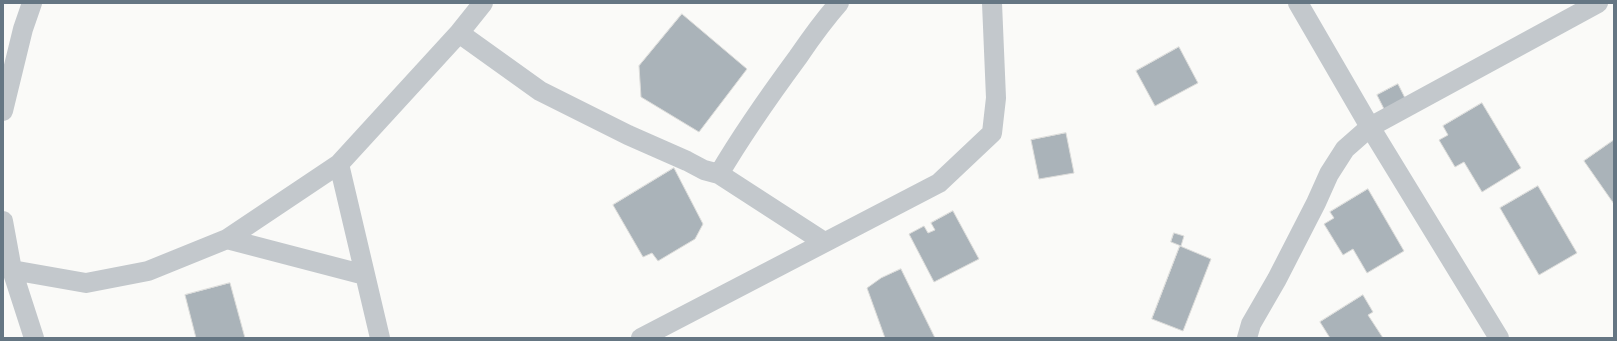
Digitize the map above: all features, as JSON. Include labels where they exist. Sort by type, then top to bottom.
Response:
[{"type":"street","points":[[3,111],[23,29],[32,3]]},
{"type":"street","points":[[12,270],[86,283],[148,272],[227,239],[339,164],[459,33],[483,3]]},
{"type":"street","points":[[719,174],[731,153],[789,68],[825,19],[839,3]]},
{"type":"street","points":[[641,338],[939,183],[992,133],[996,98],[992,3]]},
{"type":"street","points":[[1298,3],[1370,127],[1499,338]]},
{"type":"street","points":[[1247,338],[1251,324],[1281,272],[1329,174],[1345,149],[1370,127],[1598,3]]},
{"type":"street","points":[[459,33],[540,91],[628,135],[704,170],[719,174],[824,242]]},
{"type":"street","points":[[339,164],[380,338]]},
{"type":"street","points":[[3,221],[12,270],[34,338]]},
{"type":"street","points":[[227,239],[365,275]]},
{"type":"building","points":[[682,14],[747,69],[699,132],[641,97],[639,66]]},
{"type":"building","points":[[1179,47],[1198,83],[1155,106],[1136,71]]},
{"type":"building","points":[[1398,84],[1406,100],[1385,111],[1377,95]]},
{"type":"building","points":[[1482,103],[1521,168],[1482,192],[1464,162],[1455,167],[1439,140],[1448,135],[1443,126]]},
{"type":"building","points":[[1066,133],[1074,173],[1039,179],[1031,140]]},
{"type":"building","points":[[1614,140],[1614,204],[1584,161]]},
{"type":"building","points":[[674,168],[703,224],[695,239],[658,261],[652,253],[643,257],[613,205]]},
{"type":"building","points":[[1538,186],[1577,253],[1539,275],[1500,208]]},
{"type":"building","points":[[1368,189],[1404,251],[1367,273],[1353,249],[1343,255],[1324,224],[1334,218],[1330,212]]},
{"type":"building","points":[[953,211],[979,259],[934,282],[909,234],[924,226],[928,233],[935,230],[931,223]]},
{"type":"building","points":[[1174,233],[1184,236],[1181,246],[1171,242]]},
{"type":"building","points":[[1180,246],[1211,259],[1183,331],[1152,319]]},
{"type":"building","points":[[901,269],[935,338],[885,338],[867,288],[881,278]]},
{"type":"building","points":[[230,283],[245,338],[196,338],[185,295]]},
{"type":"building","points":[[1363,295],[1373,312],[1368,315],[1383,338],[1330,338],[1320,322]]}]
